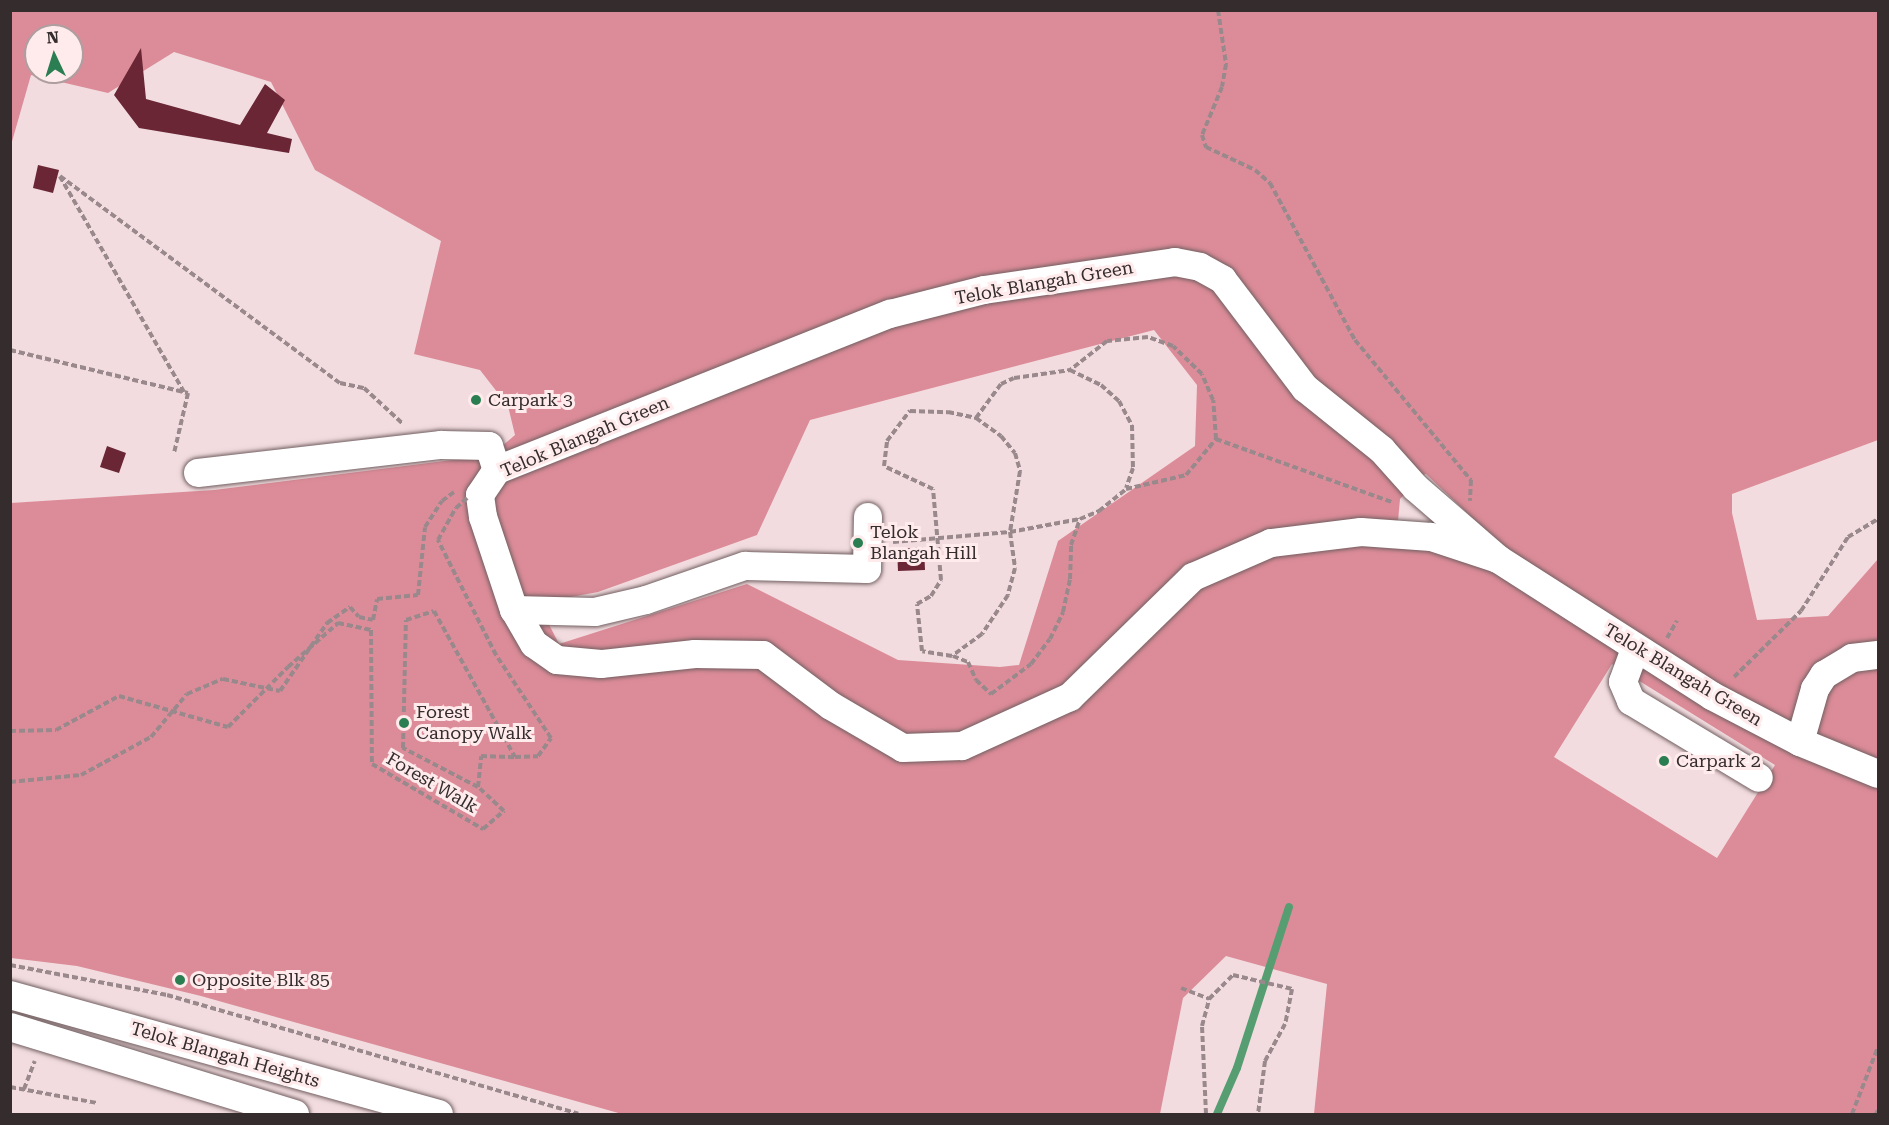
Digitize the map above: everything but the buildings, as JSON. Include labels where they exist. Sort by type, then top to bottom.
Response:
[{"type":"street","name":"Telok Blangah Green","points":[[1498,559],[1431,537],[1361,532],[1271,543],[1193,577],[1070,697],[962,746],[903,748],[831,706],[763,655],[695,654],[601,664],[557,660],[534,644],[514,610],[483,517],[480,495],[497,470],[890,314],[984,290],[1175,262],[1200,267],[1222,280],[1305,388],[1382,450],[1416,488],[1498,559],[1635,649],[1712,696],[1800,742],[1878,774]]},
{"type":"street","points":[[198,472],[429,446],[489,446],[497,470]]},
{"type":"street","points":[[514,610],[595,612],[646,600],[745,566],[867,569],[868,530]]},
{"type":"street","points":[[1635,649],[1627,663],[1623,682],[1631,701],[1759,778]]},
{"type":"street","points":[[1800,742],[1815,689],[1824,675],[1852,658],[1878,654]]},
{"type":"street","points":[[1687,735],[1712,696]]},
{"type":"street","name":"Telok Blangah Heights","points":[[10,995],[440,1114]]},
{"type":"street","name":"Telok Blangah Heights","points":[[10,1027],[295,1114]]},
{"type":"path","points":[[1218,10],[1226,64],[1222,87],[1202,135],[1206,147],[1255,170],[1270,183],[1355,340],[1472,480]]},
{"type":"path","points":[[174,453],[188,393],[184,392],[60,176],[340,383],[364,388],[429,446]]},
{"type":"path","points":[[868,530],[939,540],[1010,532],[1080,519],[1099,511],[1126,489],[1186,475],[1216,439],[1213,400],[1202,374],[1190,358],[1173,346],[1148,337],[1107,341],[1087,353],[1070,370]]},
{"type":"path","points":[[10,350],[184,392]]},
{"type":"path","points":[[976,418],[1001,384],[1031,375],[1070,370],[1101,385],[1119,401],[1132,425],[1133,468],[1126,489]]},
{"type":"path","points":[[952,656],[982,634],[1008,595],[1015,568],[1010,532],[1020,471],[1015,453],[1001,436],[976,418],[948,412],[910,411],[887,441],[884,466],[933,489],[941,580],[931,596],[916,604],[922,651],[952,656],[968,662],[976,680],[991,694],[1031,664],[1050,639],[1063,612],[1071,546],[1080,519]]},
{"type":"path","points":[[1216,439],[1404,506]]},
{"type":"path","points":[[10,782],[81,775],[151,737],[187,694],[223,679],[280,691],[327,622],[350,607],[359,616],[373,620],[377,600],[417,595],[425,527],[442,501],[457,490]]},
{"type":"path","points":[[467,498],[456,508],[438,540],[496,655],[551,738],[538,756],[481,756],[478,787]]},
{"type":"path","points":[[1712,696],[1801,611],[1848,537],[1878,519]]},
{"type":"path","name":"Forest Walk","points":[[10,731],[56,730],[119,696],[228,727],[288,667],[338,624],[371,630],[372,764],[483,829],[504,811],[478,787],[403,748],[406,620],[434,611],[515,757]]},
{"type":"path","points":[[10,965],[167,995],[578,1114]]},
{"type":"path","points":[[1206,1114],[1202,1026],[1209,999],[1233,975],[1270,986],[1292,989],[1285,1024],[1265,1060],[1258,1114]]},
{"type":"path","points":[[1181,988],[1209,999]]},
{"type":"path","points":[[1852,1114],[1878,1047]]},
{"type":"path","points":[[10,1087],[97,1103]]},
{"type":"path","points":[[1876,1114],[1878,1110]]},
{"type":"shaded area","points":[[11,11],[1878,11],[1878,440],[1732,494],[1732,513],[1757,620],[1828,616],[1878,559],[1878,1114],[1314,1114],[1327,984],[1226,956],[1183,998],[1160,1114],[622,1114],[201,996],[77,966],[11,958],[11,503],[214,490],[492,455],[515,435],[508,406],[480,370],[414,354],[441,241],[315,170],[271,82],[174,52],[108,93],[70,84],[84,84],[84,24],[24,24],[24,84],[28,84],[11,145]],"holes":[[[1154,330],[1197,385],[1195,446],[1058,541],[1019,665],[1000,667],[898,660],[747,584],[559,644],[538,603],[598,592],[757,535],[810,420]],[[1426,474],[1502,546],[1396,543],[1400,499]],[[1612,664],[1775,765],[1717,858],[1554,757]]]},
{"type":"waterway","points":[[1217,1114],[1237,1068],[1289,907]]},
{"type":"place","name":"Carpark 3","points":[[476,400]]},
{"type":"place","name":"Telok Blangah Hill","points":[[858,543]]},
{"type":"place","name":"Forest Canopy Walk","points":[[404,723]]},
{"type":"place","name":"Carpark 2","points":[[1664,761]]},
{"type":"place","name":"Opposite Blk 85","points":[[180,980]]}]
